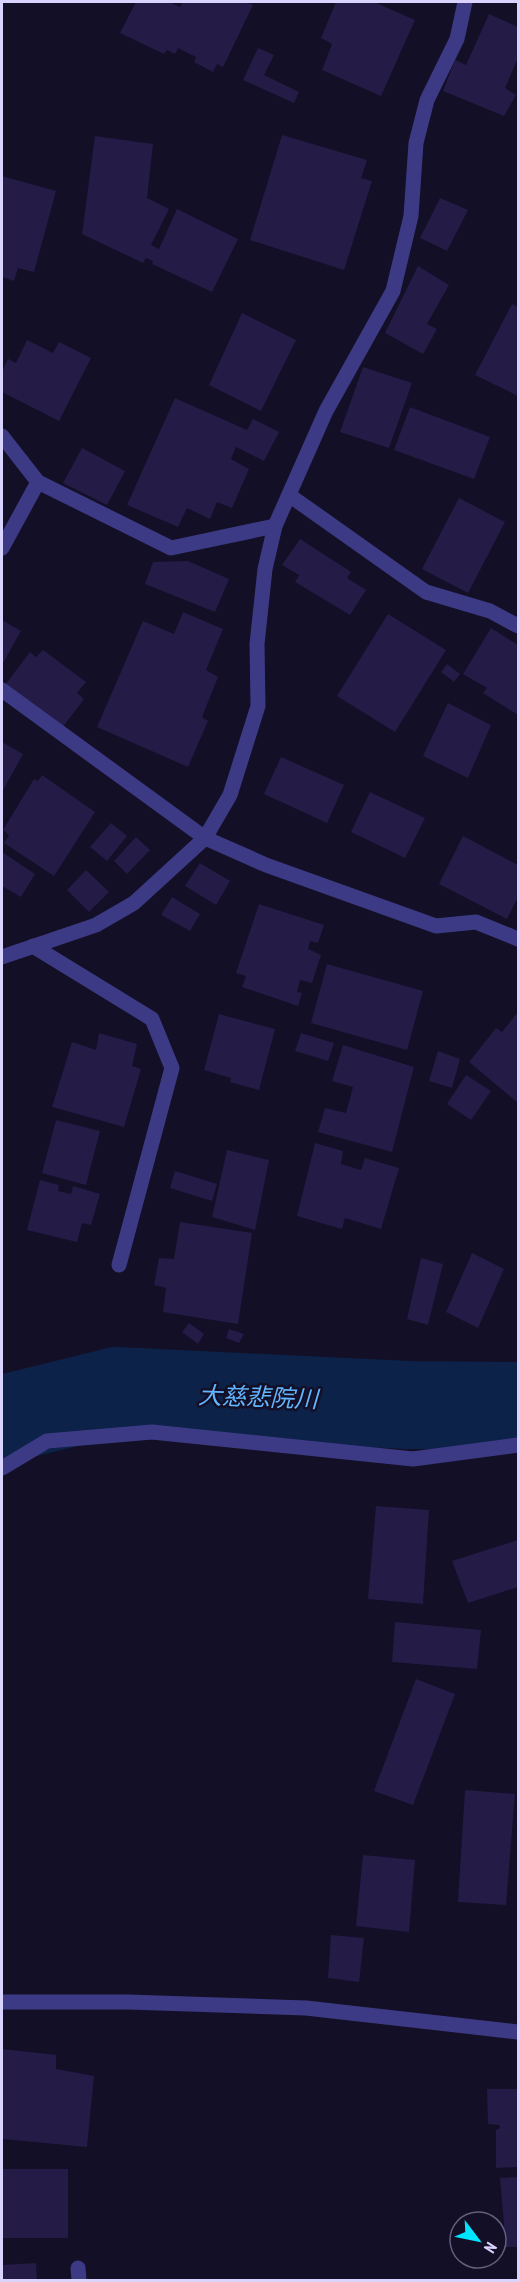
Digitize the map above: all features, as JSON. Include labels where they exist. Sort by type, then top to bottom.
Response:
[{"type":"street","points":[[2,957],[96,925],[134,903],[205,838],[230,795],[258,706],[257,644],[265,569],[275,526],[326,411],[393,291],[411,216],[416,142],[427,100],[457,39],[465,2]]},
{"type":"street","points":[[2,436],[38,482],[171,548],[275,526]]},
{"type":"street","points":[[2,548],[38,482]]},
{"type":"street","points":[[288,495],[426,592],[490,611],[519,626]]},
{"type":"street","points":[[2,690],[205,838],[267,865],[436,926],[476,922],[519,939]]},
{"type":"street","points":[[33,946],[152,1019],[172,1068],[119,1264]]},
{"type":"street","points":[[2,1468],[46,1441],[152,1432],[413,1458],[519,1445]]},
{"type":"street","points":[[2,2002],[128,2002],[306,2008],[519,2032]]},
{"type":"building","points":[[136,2],[169,2],[180,7],[183,2],[246,2],[253,5],[223,67],[217,64],[213,72],[194,62],[196,57],[178,48],[175,54],[167,50],[164,54],[120,33]]},
{"type":"building","points":[[336,2],[374,2],[415,20],[381,96],[322,70],[332,44],[321,38]]},
{"type":"building","points":[[489,14],[518,27],[518,58],[505,88],[516,95],[504,116],[443,91],[455,60],[466,65]]},
{"type":"building","points":[[258,48],[274,55],[264,75],[299,92],[294,103],[243,80]]},
{"type":"building","points":[[282,135],[367,160],[361,178],[372,181],[344,270],[250,240]]},
{"type":"building","points":[[95,136],[153,144],[147,198],[169,209],[151,245],[159,249],[177,209],[238,239],[212,292],[152,264],[153,261],[146,258],[143,263],[82,234]]},
{"type":"building","points":[[2,176],[56,191],[34,272],[18,268],[14,281],[2,277]]},
{"type":"building","points":[[440,198],[468,210],[447,251],[420,238]]},
{"type":"building","points":[[418,266],[449,285],[427,324],[437,329],[423,354],[385,333]]},
{"type":"building","points":[[512,304],[518,307],[518,396],[475,375]]},
{"type":"building","points":[[242,313],[296,340],[261,411],[209,385]]},
{"type":"building","points":[[27,340],[53,353],[59,342],[91,358],[59,421],[2,392],[2,372],[8,359],[16,363]]},
{"type":"building","points":[[363,367],[412,383],[389,448],[340,432]]},
{"type":"building","points":[[175,398],[247,430],[253,419],[279,432],[264,461],[236,447],[231,459],[249,469],[232,508],[217,502],[210,519],[187,508],[178,527],[127,505]]},
{"type":"building","points":[[410,407],[490,437],[474,479],[394,450]]},
{"type":"building","points":[[82,448],[125,471],[107,505],[63,483]]},
{"type":"building","points":[[459,498],[505,522],[468,593],[422,569]]},
{"type":"building","points":[[300,539],[351,572],[347,578],[366,590],[350,615],[295,582],[299,575],[282,565]]},
{"type":"building","points":[[188,561],[229,579],[215,612],[145,584],[153,562]]},
{"type":"building","points":[[183,612],[223,629],[206,670],[218,677],[202,717],[208,721],[188,767],[97,727],[143,621],[174,634]]},
{"type":"building","points":[[388,614],[446,650],[395,732],[337,696]]},
{"type":"building","points":[[2,620],[21,631],[2,665]]},
{"type":"building","points":[[491,628],[518,645],[518,715],[483,693],[487,688],[463,674]]},
{"type":"building","points":[[43,650],[86,682],[77,693],[84,699],[62,728],[5,685],[30,652],[36,657]]},
{"type":"building","points":[[447,664],[460,674],[454,682],[441,672]]},
{"type":"building","points":[[448,703],[491,725],[468,778],[423,756]]},
{"type":"building","points":[[2,742],[23,754],[2,792]]},
{"type":"building","points":[[281,757],[344,785],[327,823],[264,794]]},
{"type":"building","points":[[42,775],[95,812],[54,876],[4,843],[9,835],[3,830],[34,779],[38,781]]},
{"type":"building","points":[[370,792],[425,818],[405,858],[351,832]]},
{"type":"building","points":[[111,823],[127,836],[107,861],[90,847]]},
{"type":"building","points":[[463,836],[518,865],[518,897],[507,919],[439,884]]},
{"type":"building","points":[[136,837],[150,850],[127,874],[114,861]]},
{"type":"building","points":[[2,852],[35,874],[21,897],[2,886]]},
{"type":"building","points":[[200,863],[230,881],[216,905],[185,886]]},
{"type":"building","points":[[86,870],[109,892],[89,912],[67,890]]},
{"type":"building","points":[[172,897],[200,914],[190,931],[161,915]]},
{"type":"building","points":[[259,904],[324,925],[318,943],[310,941],[308,949],[321,955],[312,983],[300,980],[297,992],[302,993],[298,1006],[242,987],[246,976],[236,973]]},
{"type":"building","points":[[327,964],[423,991],[407,1050],[311,1023]]},
{"type":"building","points":[[518,1012],[518,1103],[469,1062],[496,1028],[502,1032]]},
{"type":"building","points":[[219,1014],[275,1029],[259,1090],[230,1082],[231,1078],[204,1070]]},
{"type":"building","points":[[99,1033],[137,1044],[132,1066],[141,1069],[124,1127],[52,1107],[72,1042],[96,1050]]},
{"type":"building","points":[[301,1033],[334,1043],[328,1061],[295,1051]]},
{"type":"building","points":[[343,1045],[414,1067],[392,1152],[318,1132],[325,1108],[346,1113],[353,1087],[332,1081]]},
{"type":"building","points":[[438,1051],[460,1059],[452,1088],[429,1081]]},
{"type":"building","points":[[466,1075],[491,1091],[471,1120],[447,1104]]},
{"type":"building","points":[[56,1120],[100,1131],[86,1185],[42,1173]]},
{"type":"building","points":[[315,1143],[343,1151],[341,1164],[361,1170],[365,1158],[399,1168],[381,1229],[345,1218],[342,1229],[297,1216]]},
{"type":"building","points":[[227,1150],[269,1160],[255,1230],[212,1217]]},
{"type":"building","points":[[175,1171],[217,1184],[212,1201],[170,1188]]},
{"type":"building","points":[[40,1180],[59,1185],[58,1191],[71,1194],[73,1186],[100,1194],[91,1225],[82,1223],[77,1242],[27,1230]]},
{"type":"building","points":[[180,1222],[252,1233],[238,1324],[163,1312],[166,1288],[154,1285],[159,1258],[174,1259]]},
{"type":"building","points":[[472,1253],[504,1269],[478,1328],[446,1312]]},
{"type":"building","points":[[421,1258],[443,1264],[428,1325],[407,1319]]},
{"type":"building","points":[[189,1323],[204,1334],[198,1344],[182,1332]]},
{"type":"building","points":[[229,1329],[244,1334],[239,1343],[226,1338]]},
{"type":"building","points":[[376,1506],[429,1510],[423,1604],[368,1599]]},
{"type":"building","points":[[518,1540],[518,1587],[468,1603],[452,1561]]},
{"type":"building","points":[[395,1622],[481,1630],[477,1669],[392,1662]]},
{"type":"building","points":[[416,1679],[455,1694],[413,1805],[374,1791]]},
{"type":"building","points":[[465,1790],[515,1794],[506,1905],[458,1902]]},
{"type":"building","points":[[363,1855],[415,1860],[409,1932],[356,1926]]},
{"type":"building","points":[[331,1935],[364,1938],[359,1982],[328,1978]]},
{"type":"building","points":[[2,2049],[56,2055],[56,2069],[94,2076],[87,2147],[2,2139]]},
{"type":"building","points":[[487,2089],[518,2089],[518,2167],[496,2168],[496,2130],[500,2128],[499,2125],[488,2124]]},
{"type":"building","points":[[2,2169],[68,2169],[68,2238],[2,2238]]},
{"type":"building","points":[[518,2177],[518,2247],[508,2247],[508,2210],[503,2210],[500,2178]]},
{"type":"building","points":[[36,2263],[37,2280],[2,2280],[2,2265]]},
{"type":"waterway","name":"大慈悲院川","points":[[2,1422],[7,1418],[117,1391],[408,1405],[518,1406]]}]
